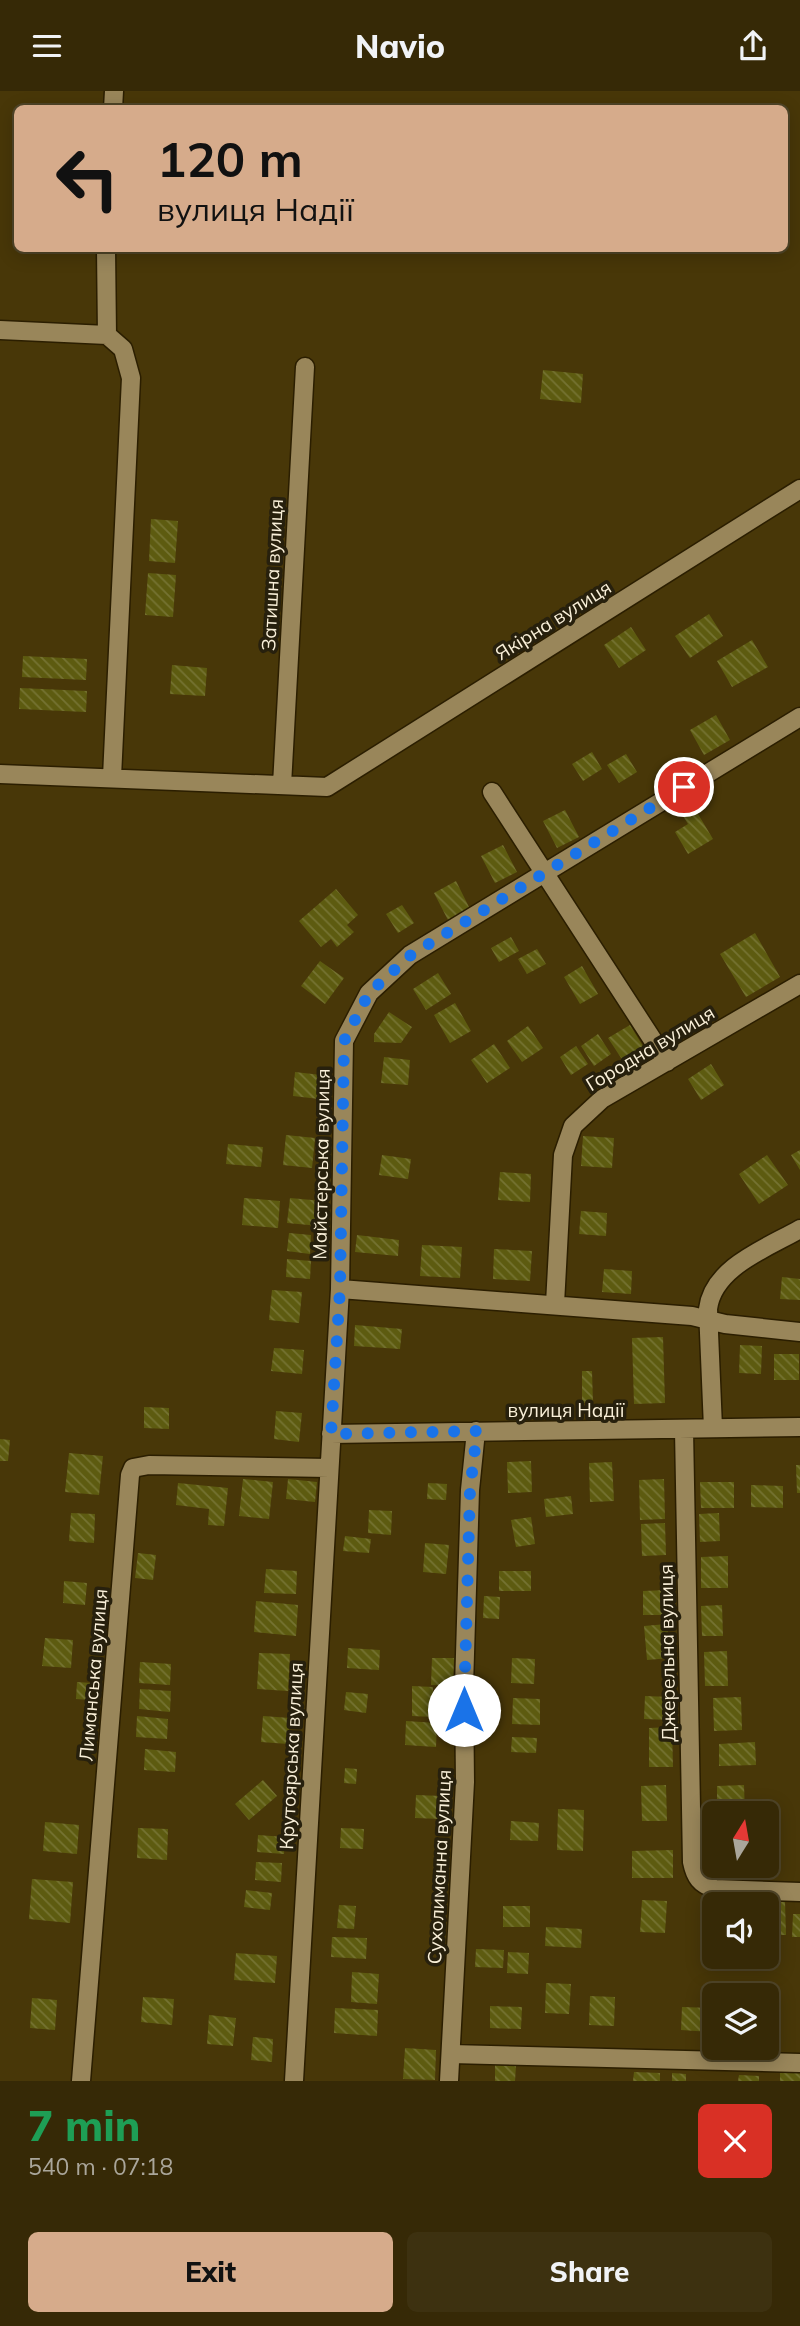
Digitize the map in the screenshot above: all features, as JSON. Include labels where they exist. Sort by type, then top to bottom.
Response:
[{"type":"street","points":[[106,252],[107,335]]},
{"type":"street","points":[[0,330],[107,335],[122,349],[131,378],[112,777]]},
{"type":"street","name":"Затишна вулиця","points":[[282,785],[304,367]]},
{"type":"street","name":"Якірна вулиця","points":[[282,785],[327,787],[800,489]]},
{"type":"street","name":"Майстерська вулиця","points":[[331,1434],[340,1289],[344,1041],[369,993],[384,976],[411,955],[544,871],[800,717]]},
{"type":"street","points":[[0,774],[282,785]]},
{"type":"street","points":[[492,792],[667,1062]]},
{"type":"street","name":"Городна вулиця","points":[[555,1304],[567,1139],[573,1126],[590,1108],[800,983]]},
{"type":"street","points":[[712,1428],[709,1297],[719,1278],[800,1229]]},
{"type":"street","points":[[340,1289],[708,1318],[725,1324],[800,1332]]},
{"type":"street","name":"вулиця Надії","points":[[331,1434],[800,1427]]},
{"type":"street","name":"Джерельна вулиця","points":[[684,1430],[692,1861],[695,1875],[704,1885],[715,1889],[800,1892]]},
{"type":"street","name":"Сухолиманна вулиця","points":[[449,2081],[465,1782],[464,1687],[470,1490],[477,1431]]},
{"type":"street","name":"Крутоярська вулиця","points":[[294,2081],[331,1434]]},
{"type":"street","name":"Лиманська вулиця","points":[[81,2081],[130,1475],[139,1465],[329,1468]]},
{"type":"street","points":[[451,2054],[800,2063]]},
{"type":"building","points":[[543,370],[583,374],[581,403],[540,399]]},
{"type":"building","points":[[151,519],[178,521],[175,563],[149,561]]},
{"type":"building","points":[[148,573],[176,575],[173,617],[145,615]]},
{"type":"building","points":[[709,614],[723,636],[690,658],[675,636]]},
{"type":"building","points":[[631,627],[646,650],[619,668],[604,645]]},
{"type":"building","points":[[752,640],[768,667],[732,687],[717,661]]},
{"type":"building","points":[[23,656],[87,659],[86,680],[22,677]]},
{"type":"building","points":[[172,665],[207,668],[205,696],[170,694]]},
{"type":"building","points":[[20,688],[87,691],[86,712],[19,709]]},
{"type":"building","points":[[716,715],[730,740],[704,755],[690,730]]},
{"type":"building","points":[[592,752],[602,769],[583,781],[572,764]]},
{"type":"building","points":[[626,754],[637,772],[619,783],[607,765]]},
{"type":"building","points":[[695,809],[713,839],[688,854],[675,832],[688,824],[683,816]]},
{"type":"building","points":[[565,810],[579,837],[557,848],[543,821]]},
{"type":"building","points":[[503,845],[517,872],[495,883],[481,856]]},
{"type":"building","points":[[456,881],[470,909],[448,920],[434,893]]},
{"type":"building","points":[[336,889],[358,915],[347,925],[354,932],[337,947],[331,939],[321,947],[299,921]]},
{"type":"building","points":[[402,905],[414,923],[398,933],[386,914]]},
{"type":"building","points":[[755,933],[780,977],[746,997],[720,954]]},
{"type":"building","points":[[511,937],[519,951],[499,962],[491,948]]},
{"type":"building","points":[[537,949],[546,964],[527,974],[518,959]]},
{"type":"building","points":[[320,961],[344,978],[325,1004],[301,986]]},
{"type":"building","points":[[582,966],[598,994],[580,1004],[564,977]]},
{"type":"building","points":[[438,973],[451,994],[426,1010],[413,989]]},
{"type":"building","points":[[455,1003],[471,1031],[450,1043],[434,1015]]},
{"type":"building","points":[[389,1012],[412,1027],[401,1043],[374,1042],[374,1034]]},
{"type":"building","points":[[630,1025],[646,1051],[625,1064],[608,1038]]},
{"type":"building","points":[[528,1026],[543,1048],[522,1062],[507,1041]]},
{"type":"building","points":[[598,1034],[611,1054],[594,1066],[581,1046]]},
{"type":"building","points":[[494,1044],[510,1068],[487,1083],[471,1060]]},
{"type":"building","points":[[576,1046],[588,1064],[571,1075],[560,1057]]},
{"type":"building","points":[[384,1057],[410,1060],[408,1085],[381,1083]]},
{"type":"building","points":[[711,1064],[724,1085],[701,1100],[688,1079]]},
{"type":"building","points":[[295,1072],[321,1075],[319,1099],[293,1096]]},
{"type":"building","points":[[286,1135],[315,1138],[312,1168],[283,1165]]},
{"type":"building","points":[[583,1136],[614,1138],[612,1168],[581,1166]]},
{"type":"building","points":[[228,1144],[263,1147],[261,1167],[226,1164]]},
{"type":"building","points":[[800,1150],[800,1170],[791,1155]]},
{"type":"building","points":[[382,1155],[411,1159],[408,1179],[379,1175]]},
{"type":"building","points":[[767,1155],[788,1185],[759,1204],[739,1174]]},
{"type":"building","points":[[500,1172],[531,1174],[530,1202],[498,1200]]},
{"type":"building","points":[[244,1198],[280,1201],[278,1228],[242,1225]]},
{"type":"building","points":[[290,1198],[323,1201],[320,1226],[287,1223]]},
{"type":"building","points":[[581,1211],[607,1213],[606,1236],[579,1234]]},
{"type":"building","points":[[289,1233],[311,1235],[310,1254],[287,1251]]},
{"type":"building","points":[[357,1235],[399,1240],[398,1256],[355,1252]]},
{"type":"building","points":[[422,1245],[462,1247],[460,1278],[420,1276]]},
{"type":"building","points":[[494,1249],[532,1251],[530,1281],[493,1279]]},
{"type":"building","points":[[287,1259],[311,1261],[310,1279],[286,1277]]},
{"type":"building","points":[[604,1269],[632,1271],[631,1294],[602,1292]]},
{"type":"building","points":[[782,1277],[800,1279],[800,1300],[780,1299]]},
{"type":"building","points":[[272,1290],[302,1292],[299,1323],[269,1320]]},
{"type":"building","points":[[355,1325],[402,1329],[400,1349],[354,1346]]},
{"type":"building","points":[[663,1337],[665,1403],[634,1404],[632,1338]]},
{"type":"building","points":[[740,1345],[762,1346],[761,1374],[739,1373]]},
{"type":"building","points":[[274,1348],[304,1350],[302,1374],[271,1371]]},
{"type":"building","points":[[774,1354],[799,1354],[799,1380],[774,1380]]},
{"type":"building","points":[[582,1371],[592,1371],[593,1403],[582,1403]]},
{"type":"building","points":[[144,1407],[169,1408],[169,1429],[144,1428]]},
{"type":"building","points":[[276,1411],[302,1413],[299,1442],[274,1439]]},
{"type":"building","points":[[0,1439],[10,1440],[8,1461],[0,1461]]},
{"type":"building","points":[[69,1453],[103,1456],[99,1495],[65,1492]]},
{"type":"building","points":[[531,1461],[532,1492],[508,1493],[507,1462]]},
{"type":"building","points":[[612,1462],[614,1501],[590,1502],[589,1463]]},
{"type":"building","points":[[796,1465],[800,1465],[800,1493],[797,1493]]},
{"type":"building","points":[[243,1479],[273,1482],[269,1519],[239,1516]]},
{"type":"building","points":[[288,1479],[317,1482],[315,1502],[286,1499]]},
{"type":"building","points":[[664,1479],[665,1519],[640,1520],[639,1480]]},
{"type":"building","points":[[700,1482],[734,1482],[734,1508],[701,1508]]},
{"type":"building","points":[[178,1483],[228,1488],[224,1526],[208,1525],[209,1509],[176,1505]]},
{"type":"building","points":[[428,1483],[447,1484],[446,1500],[427,1499]]},
{"type":"building","points":[[751,1485],[783,1486],[783,1508],[751,1507]]},
{"type":"building","points":[[571,1496],[573,1514],[546,1517],[544,1499]]},
{"type":"building","points":[[369,1510],[392,1511],[391,1535],[368,1533]]},
{"type":"building","points":[[71,1513],[95,1514],[94,1543],[69,1541]]},
{"type":"building","points":[[719,1513],[720,1541],[700,1542],[699,1514]]},
{"type":"building","points":[[531,1517],[535,1544],[516,1547],[511,1520]]},
{"type":"building","points":[[665,1523],[666,1555],[642,1556],[641,1524]]},
{"type":"building","points":[[345,1536],[371,1539],[369,1553],[343,1551]]},
{"type":"building","points":[[425,1543],[449,1545],[446,1574],[423,1572]]},
{"type":"building","points":[[138,1553],[156,1555],[153,1580],[135,1578]]},
{"type":"building","points":[[728,1556],[728,1588],[701,1588],[701,1557]]},
{"type":"building","points":[[266,1569],[297,1571],[296,1594],[264,1593]]},
{"type":"building","points":[[499,1571],[531,1571],[531,1591],[499,1591]]},
{"type":"building","points":[[64,1581],[87,1583],[85,1605],[63,1603]]},
{"type":"building","points":[[666,1590],[667,1615],[643,1615],[643,1591]]},
{"type":"building","points":[[484,1596],[500,1597],[499,1619],[483,1618]]},
{"type":"building","points":[[256,1601],[298,1605],[296,1636],[254,1632]]},
{"type":"building","points":[[722,1605],[723,1636],[702,1636],[701,1606]]},
{"type":"building","points":[[667,1624],[670,1658],[647,1660],[644,1626]]},
{"type":"building","points":[[45,1638],[73,1640],[71,1668],[42,1666]]},
{"type":"building","points":[[348,1648],[380,1650],[379,1670],[347,1668]]},
{"type":"building","points":[[727,1651],[728,1686],[705,1686],[704,1652]]},
{"type":"building","points":[[259,1653],[290,1654],[288,1691],[257,1689]]},
{"type":"building","points":[[432,1658],[454,1658],[453,1686],[431,1685]]},
{"type":"building","points":[[512,1658],[535,1659],[534,1684],[511,1683]]},
{"type":"building","points":[[140,1662],[171,1664],[170,1685],[139,1683]]},
{"type":"building","points":[[77,1682],[92,1683],[90,1700],[76,1699]]},
{"type":"building","points":[[412,1686],[433,1687],[433,1717],[412,1716]]},
{"type":"building","points":[[140,1689],[171,1691],[170,1712],[139,1709]]},
{"type":"building","points":[[346,1692],[368,1694],[366,1713],[344,1710]]},
{"type":"building","points":[[645,1696],[670,1697],[669,1720],[644,1719]]},
{"type":"building","points":[[741,1697],[742,1730],[714,1731],[713,1698]]},
{"type":"building","points":[[513,1698],[540,1699],[540,1725],[512,1724]]},
{"type":"building","points":[[86,1711],[98,1712],[96,1729],[84,1728]]},
{"type":"building","points":[[137,1716],[168,1719],[167,1739],[136,1737]]},
{"type":"building","points":[[263,1716],[290,1718],[288,1744],[261,1742]]},
{"type":"building","points":[[406,1721],[437,1723],[436,1747],[405,1745]]},
{"type":"building","points":[[672,1727],[673,1767],[649,1767],[649,1728]]},
{"type":"building","points":[[512,1737],[537,1738],[536,1753],[511,1752]]},
{"type":"building","points":[[755,1742],[756,1765],[719,1766],[719,1744]]},
{"type":"building","points":[[145,1749],[176,1752],[175,1772],[144,1770]]},
{"type":"building","points":[[345,1768],[357,1769],[356,1784],[344,1783]]},
{"type":"building","points":[[263,1780],[277,1796],[249,1820],[235,1804]]},
{"type":"building","points":[[666,1785],[667,1821],[642,1821],[641,1786]]},
{"type":"building","points":[[744,1785],[745,1801],[717,1801],[717,1786]]},
{"type":"building","points":[[416,1795],[442,1796],[441,1819],[415,1818]]},
{"type":"building","points":[[558,1809],[584,1810],[583,1851],[557,1850]]},
{"type":"building","points":[[511,1821],[539,1823],[538,1841],[510,1840]]},
{"type":"building","points":[[45,1822],[79,1825],[77,1854],[43,1851]]},
{"type":"building","points":[[138,1828],[168,1829],[167,1860],[137,1858]]},
{"type":"building","points":[[341,1828],[364,1829],[363,1849],[340,1848]]},
{"type":"building","points":[[258,1835],[285,1837],[284,1854],[257,1852]]},
{"type":"building","points":[[673,1850],[673,1878],[632,1878],[632,1851]]},
{"type":"building","points":[[256,1862],[282,1863],[281,1882],[255,1880]]},
{"type":"building","points":[[32,1879],[73,1882],[70,1923],[29,1919]]},
{"type":"building","points":[[246,1890],[272,1893],[270,1910],[244,1907]]},
{"type":"building","points":[[642,1900],[667,1901],[665,1933],[640,1932]]},
{"type":"building","points":[[779,1901],[785,1901],[786,1935],[779,1935]]},
{"type":"building","points":[[339,1905],[356,1906],[354,1929],[337,1928]]},
{"type":"building","points":[[503,1906],[530,1906],[530,1927],[503,1927]]},
{"type":"building","points":[[793,1914],[800,1914],[800,1937],[792,1937]]},
{"type":"building","points":[[546,1927],[582,1929],[581,1948],[545,1946]]},
{"type":"building","points":[[332,1937],[367,1938],[366,1959],[331,1957]]},
{"type":"building","points":[[476,1949],[504,1950],[503,1968],[475,1967]]},
{"type":"building","points":[[508,1952],[529,1953],[528,1974],[507,1973]]},
{"type":"building","points":[[236,1953],[277,1956],[275,1983],[234,1980]]},
{"type":"building","points":[[352,1972],[379,1974],[377,2004],[351,2002]]},
{"type":"building","points":[[546,1983],[571,1984],[569,2014],[545,2013]]},
{"type":"building","points":[[590,1996],[615,1997],[614,2026],[589,2025]]},
{"type":"building","points":[[143,1997],[174,1999],[172,2025],[141,2022]]},
{"type":"building","points":[[32,1998],[57,2000],[55,2030],[30,2028]]},
{"type":"building","points":[[490,2006],[522,2007],[521,2029],[490,2028]]},
{"type":"building","points":[[682,2007],[702,2008],[702,2031],[681,2030]]},
{"type":"building","points":[[335,2008],[378,2010],[377,2036],[334,2033]]},
{"type":"building","points":[[209,2015],[236,2018],[233,2046],[207,2044]]},
{"type":"building","points":[[253,2037],[273,2039],[272,2062],[251,2060]]},
{"type":"building","points":[[405,2048],[436,2050],[435,2080],[403,2079]]},
{"type":"building","points":[[495,2065],[516,2066],[515,2081],[495,2081]]},
{"type":"building","points":[[634,2072],[660,2073],[660,2081],[633,2081]]},
{"type":"building","points":[[780,2072],[800,2073],[800,2081],[780,2081]]},
{"type":"building","points":[[672,2073],[686,2074],[686,2081],[672,2081]]},
{"type":"building","points":[[739,2075],[759,2076],[759,2081],[738,2081]]},
{"type":"route","points":[[464,1710],[470,1490],[477,1431],[331,1434],[340,1289],[344,1041],[369,993],[384,976],[411,955],[684,787]]}]
